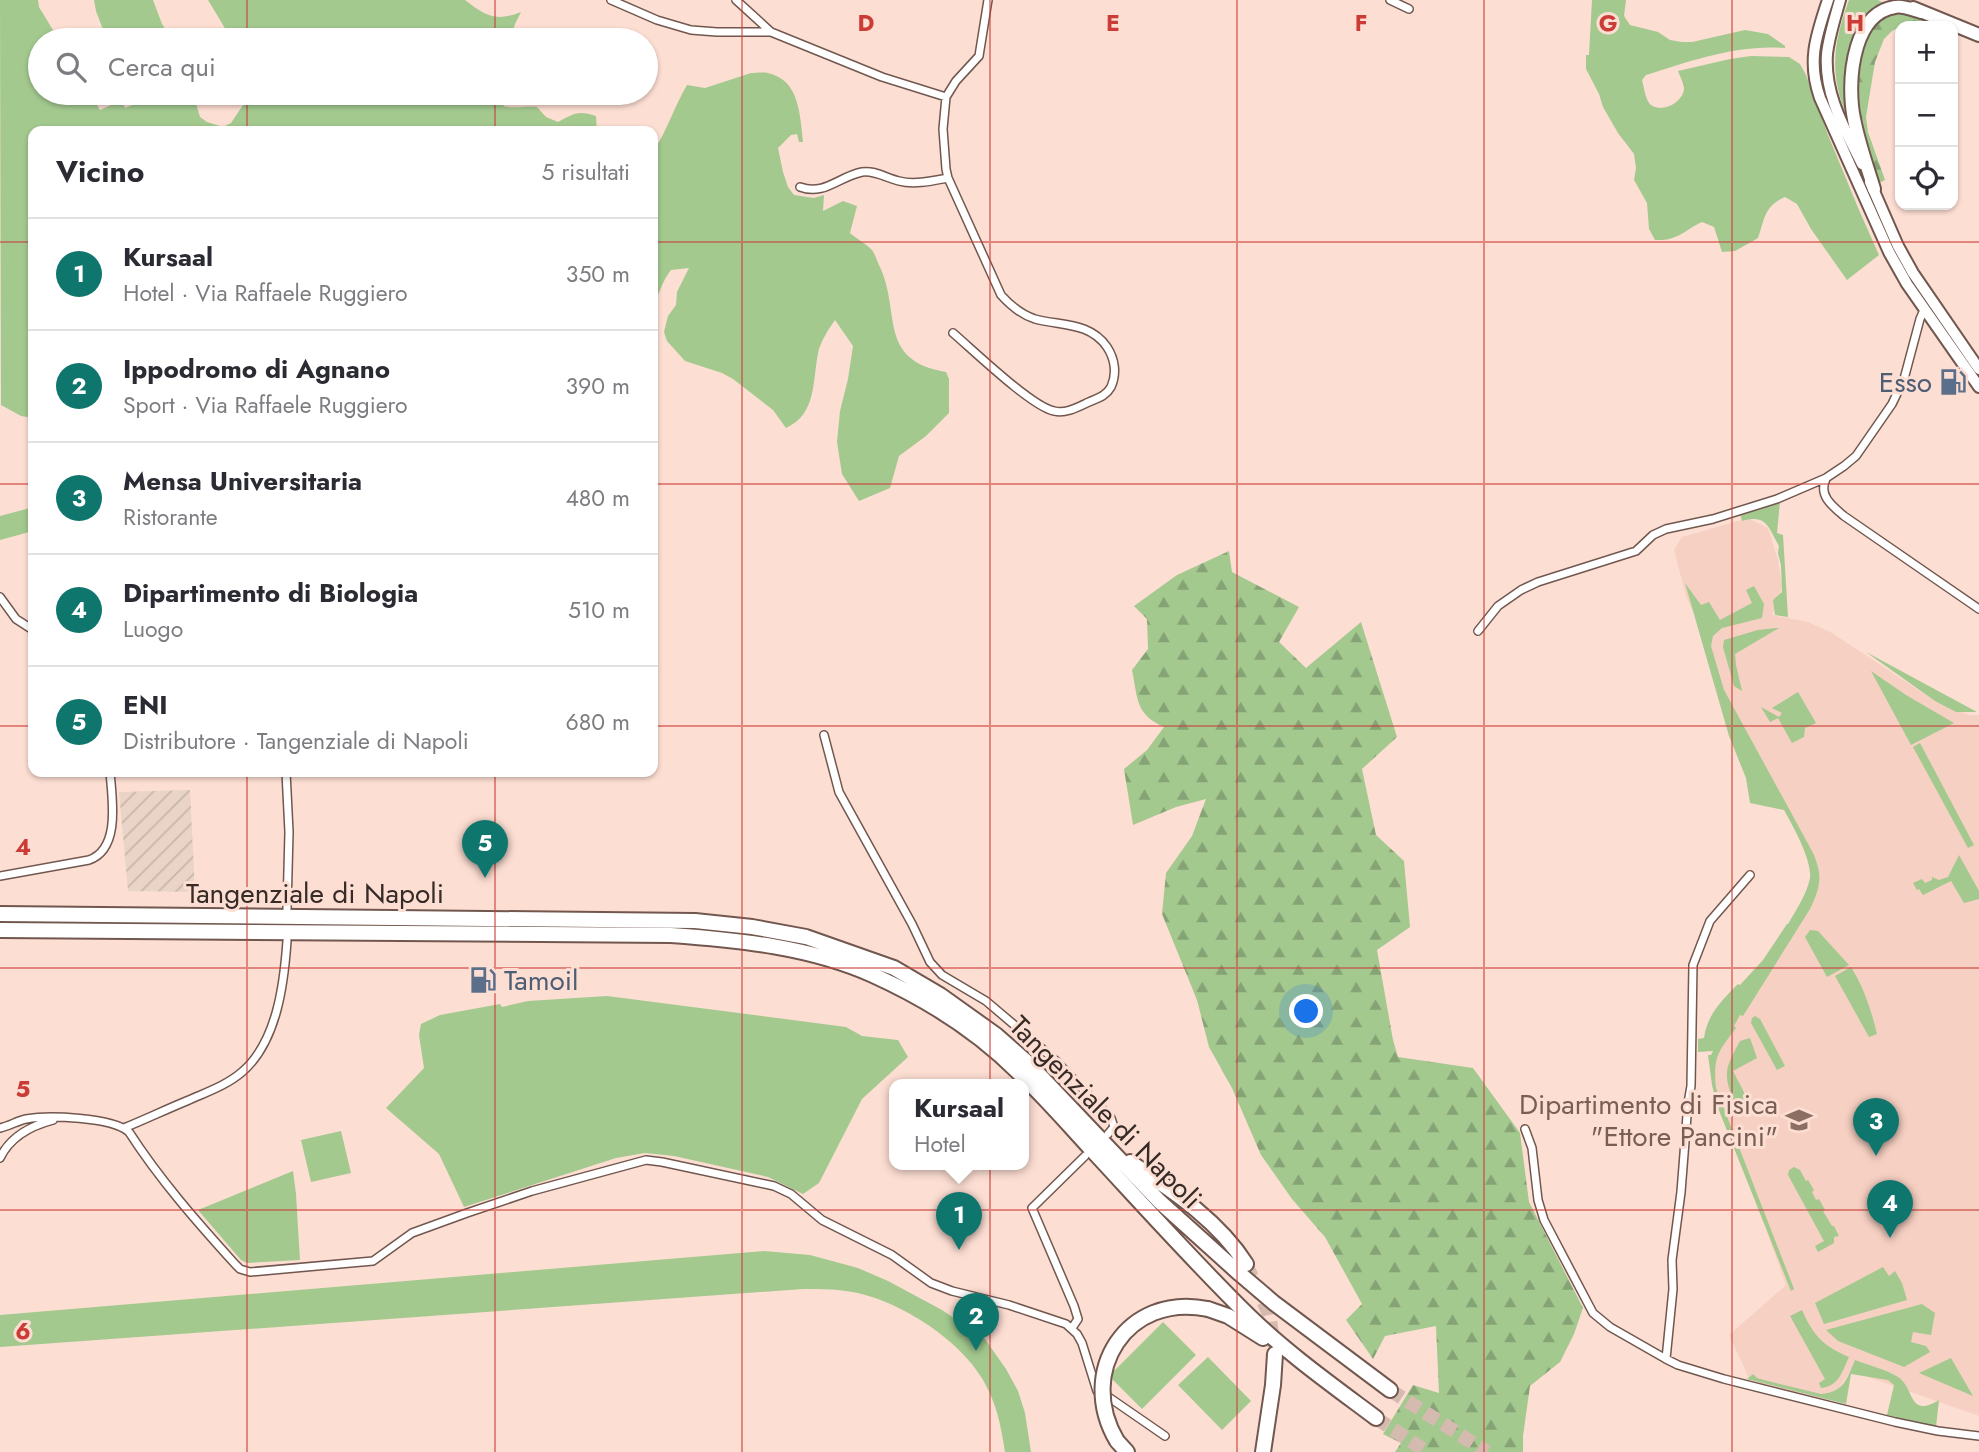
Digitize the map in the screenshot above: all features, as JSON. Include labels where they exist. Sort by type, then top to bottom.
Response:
[{"type":"highway","points":[[1894,0],[1979,35]]},
{"type":"highway","points":[[1874,189],[1852,107],[1857,45],[1870,20],[1886,9],[1898,6],[1921,12]]},
{"type":"highway","points":[[0,906],[79,915]]},
{"type":"highway","name":"Tangenziale di Napoli","points":[[0,914],[695,921],[806,937],[845,950],[894,968],[940,995],[996,1035],[1108,1141],[1158,1201],[1274,1303],[1390,1390]]},
{"type":"highway","name":"Tangenziale di Napoli","points":[[0,930],[671,935],[750,942],[844,964],[901,988],[973,1033],[1026,1079]]},
{"type":"highway","name":"Tangenziale di Napoli","points":[[1029,1083],[1249,1315],[1295,1356],[1376,1418]]},
{"type":"highway","points":[[1108,1141],[1206,1217],[1236,1247],[1246,1264]]},
{"type":"highway","points":[[1122,1447],[1108,1422],[1101,1395],[1104,1369],[1118,1341],[1139,1320],[1158,1311],[1184,1306],[1208,1309],[1247,1326],[1295,1356]]},
{"type":"highway","points":[[1263,1452],[1275,1354]]},
{"type":"main road","points":[[1828,0],[1816,34],[1813,52],[1816,86],[1889,252],[1924,310],[1979,387]]},
{"type":"main road","points":[[1840,0],[1827,53],[1829,86],[1838,115],[1898,246],[1941,315]]},
{"type":"main road","points":[[1924,310],[1936,308],[1979,369]]},
{"type":"street","points":[[611,0],[657,20],[691,30],[771,32]]},
{"type":"street","points":[[736,0],[771,32],[882,77],[946,97]]},
{"type":"street","points":[[953,333],[1048,410],[1063,412],[1105,395],[1114,379],[1112,355],[1097,336],[1080,327],[1035,319],[1001,295],[948,178],[943,130],[946,97],[965,70],[979,56],[988,0]]},
{"type":"street","points":[[1390,0],[1409,9]]},
{"type":"street","points":[[800,187],[815,191],[860,172],[875,172],[916,183],[948,178]]},
{"type":"street","points":[[1478,631],[1498,606],[1538,582],[1636,551],[1653,535],[1666,529],[1752,508],[1826,478],[1856,456],[1892,404],[1904,380],[1924,310]]},
{"type":"street","points":[[1826,478],[1824,493],[1844,516],[1979,609]]},
{"type":"street","points":[[0,597],[16,619],[28,627]]},
{"type":"street","points":[[824,735],[839,792],[930,962],[942,975],[986,1001],[1055,1060],[1111,1118],[1114,1127],[1108,1141]]},
{"type":"street","points":[[0,876],[89,860],[101,854],[112,828],[110,777]]},
{"type":"street","points":[[286,777],[289,832],[287,909]]},
{"type":"street","points":[[1666,1359],[1673,1289],[1672,1260],[1691,1086],[1693,965],[1710,921],[1750,876]]},
{"type":"street","points":[[124,1128],[219,1087],[254,1059],[264,1042],[281,996],[287,941]]},
{"type":"street","points":[[0,1128],[34,1118],[75,1118],[124,1128],[189,1212],[235,1264],[245,1271],[373,1261],[412,1233],[532,1191],[637,1162],[653,1161],[761,1183],[784,1189],[822,1220],[892,1255],[931,1283],[951,1291],[1041,1314],[1072,1328],[1082,1343],[1097,1391]]},
{"type":"street","points":[[0,1158],[3,1148],[11,1140],[42,1123],[60,1119]]},
{"type":"street","points":[[0,1128],[7,1130],[11,1140]]},
{"type":"street","points":[[1525,1129],[1532,1148],[1538,1200],[1544,1220],[1594,1313],[1610,1326],[1666,1359],[1724,1379],[1895,1422],[1979,1436]]},
{"type":"street","points":[[1072,1328],[1078,1319],[1074,1306],[1032,1208],[1085,1156]]},
{"type":"street","points":[[1107,1396],[1165,1436]]},
{"type":"shaded area","points":[[1748,518],[1768,528],[1778,560],[1782,588],[1772,615],[1808,622],[1832,633],[1935,701],[1969,715],[1979,715],[1979,1416],[1851,1371],[1828,1402],[1750,1380],[1729,1335],[1786,1285],[1713,1092],[1711,1059],[1765,976],[1805,897],[1812,876],[1802,841],[1722,696],[1700,627],[1686,596],[1674,550],[1682,537]]},
{"type":"shaded area","points":[[190,790],[195,892],[128,891],[119,792]]},
{"type":"green space","points":[[0,0],[38,0],[39,7],[52,28],[28,28],[28,105],[97,105],[100,110],[111,105],[124,105],[125,108],[132,105],[196,105],[200,117],[220,126],[28,126],[28,417],[1,405]]},
{"type":"green space","points":[[94,0],[153,0],[165,28],[102,28]]},
{"type":"green space","points":[[208,0],[465,0],[491,16],[504,17],[521,12],[514,28],[225,28]]},
{"type":"green space","points":[[1592,0],[1626,0],[1624,16],[1630,25],[1658,32],[1670,40],[1692,42],[1745,30],[1768,34],[1785,46],[1732,51],[1646,75],[1642,80],[1646,98],[1649,103],[1659,108],[1670,106],[1676,103],[1683,93],[1684,86],[1678,71],[1730,59],[1751,56],[1789,57],[1800,64],[1879,255],[1847,280],[1797,204],[1785,197],[1769,209],[1758,238],[1735,251],[1722,252],[1714,227],[1702,222],[1675,237],[1655,240],[1649,229],[1647,203],[1634,180],[1634,154],[1603,107],[1586,69]]},
{"type":"green space","points":[[1849,0],[1878,0],[1890,6],[1874,13],[1847,117],[1837,86],[1835,58],[1839,31]]},
{"type":"green space","points":[[1896,13],[1908,14],[1925,21],[1895,21],[1895,29],[1884,39],[1875,62],[1866,117],[1868,132],[1885,180],[1879,183],[1861,129],[1857,74],[1864,42],[1871,29],[1882,19]]},
{"type":"green space","points":[[751,73],[766,73],[787,83],[796,100],[803,142],[799,142],[797,134],[791,135],[778,148],[788,187],[794,195],[814,198],[824,195],[823,211],[843,201],[857,206],[850,233],[875,255],[886,283],[900,345],[909,357],[924,366],[946,372],[949,379],[949,413],[926,436],[899,456],[890,488],[859,501],[842,474],[837,442],[840,411],[853,346],[835,320],[819,349],[809,404],[804,414],[786,428],[773,410],[733,379],[685,361],[667,341],[664,332],[668,316],[676,305],[677,292],[689,268],[671,270],[658,294],[658,143],[687,85],[705,88]]},
{"type":"green space","points":[[243,105],[504,105],[537,107],[546,117],[558,122],[577,113],[596,116],[597,126],[225,126],[231,123]]},
{"type":"green space","points":[[1780,501],[1777,533],[1783,535],[1788,617],[1775,615],[1773,600],[1782,592],[1779,546],[1766,524],[1757,519],[1742,521],[1740,514]]},
{"type":"green space","points":[[28,509],[28,532],[0,540],[0,516]]},
{"type":"green space","points":[[1229,551],[1232,572],[1299,607],[1279,642],[1306,668],[1361,622],[1397,737],[1362,769],[1376,835],[1404,861],[1410,927],[1377,950],[1398,1057],[1473,1068],[1520,1133],[1529,1202],[1583,1308],[1560,1362],[1530,1386],[1523,1452],[1395,1452],[1401,1443],[1383,1434],[1413,1385],[1439,1393],[1436,1326],[1385,1336],[1373,1359],[1346,1320],[1362,1304],[1325,1237],[1292,1199],[1261,1155],[1232,1088],[1209,1047],[1197,1000],[1162,914],[1166,873],[1192,836],[1206,799],[1176,807],[1133,825],[1124,769],[1147,750],[1164,727],[1148,717],[1137,697],[1132,670],[1148,649],[1147,619],[1134,606],[1177,575]]},
{"type":"green space","points":[[1685,583],[1701,605],[1709,602],[1720,620],[1752,603],[1746,590],[1754,586],[1764,604],[1762,618],[1722,628],[1713,636],[1711,646],[1724,690],[1812,851],[1819,873],[1818,887],[1810,909],[1743,1016],[1740,1015],[1734,1026],[1736,1028],[1718,1055],[1715,1069],[1716,1088],[1794,1289],[1791,1291],[1718,1108],[1708,1055],[1713,1051],[1698,1052],[1698,1039],[1704,1038],[1708,1022],[1721,1002],[1763,960],[1788,924],[1806,890],[1810,871],[1801,843],[1784,810],[1750,803],[1746,778],[1729,736]]},
{"type":"green space","points":[[1779,628],[1735,654],[1742,691],[1734,686],[1723,647],[1724,640],[1758,630]]},
{"type":"green space","points":[[1866,652],[1977,712],[1956,712],[1935,701]]},
{"type":"green space","points":[[1871,671],[1906,695],[1954,723],[1911,745]]},
{"type":"green space","points":[[1798,692],[1816,723],[1805,728],[1804,737],[1792,743],[1778,718],[1770,722],[1761,707],[1779,717],[1782,713],[1772,708]]},
{"type":"green space","points":[[1920,743],[1974,845],[1968,848],[1913,747]]},
{"type":"green space","points":[[1959,855],[1979,891],[1979,899],[1964,903],[1951,881],[1923,895],[1917,890],[1913,883],[1922,879],[1925,883],[1932,880],[1932,877],[1939,880],[1948,877]]},
{"type":"green space","points":[[1810,930],[1818,931],[1849,965],[1827,977],[1805,937]]},
{"type":"green space","points":[[1851,967],[1870,1007],[1875,1025],[1877,1034],[1869,1037],[1835,976]]},
{"type":"green space","points":[[607,996],[846,1027],[862,1036],[898,1040],[908,1057],[862,1099],[819,1183],[803,1194],[768,1177],[674,1156],[645,1153],[616,1158],[464,1207],[439,1154],[386,1108],[424,1068],[419,1035],[421,1024],[440,1015],[500,1004],[502,1007],[528,1001]]},
{"type":"green space","points":[[1755,1016],[1760,1019],[1785,1066],[1777,1070],[1751,1023]]},
{"type":"green space","points":[[1750,1038],[1757,1058],[1733,1071],[1747,1098],[1735,1105],[1728,1086],[1728,1066],[1740,1041]]},
{"type":"green space","points":[[341,1131],[351,1173],[311,1182],[301,1140]]},
{"type":"green space","points":[[1794,1167],[1808,1180],[1816,1200],[1819,1199],[1825,1210],[1823,1211],[1839,1236],[1834,1237],[1834,1243],[1818,1252],[1815,1246],[1824,1241],[1788,1175],[1789,1170]]},
{"type":"green space","points":[[293,1171],[300,1260],[247,1263],[241,1260],[198,1210]]},
{"type":"green space","points":[[764,1251],[810,1255],[858,1268],[942,1310],[985,1339],[1018,1391],[1025,1413],[1031,1452],[1005,1452],[998,1415],[983,1380],[972,1364],[942,1335],[884,1302],[841,1290],[803,1289],[0,1347],[0,1315]]},
{"type":"green space","points":[[1883,1267],[1889,1276],[1895,1271],[1907,1300],[1824,1324],[1815,1303]]},
{"type":"green space","points":[[1922,1304],[1935,1313],[1931,1335],[1913,1332],[1911,1342],[1926,1346],[1930,1352],[1904,1367],[1838,1341],[1826,1330]]},
{"type":"green space","points":[[1802,1310],[1820,1339],[1832,1349],[1849,1357],[1839,1377],[1827,1387],[1821,1388],[1819,1383],[1825,1379],[1790,1316]]},
{"type":"green space","points":[[1163,1322],[1196,1355],[1142,1409],[1109,1376]]},
{"type":"green space","points":[[1208,1357],[1251,1401],[1222,1430],[1178,1385]]},
{"type":"green space","points":[[1951,1358],[1973,1396],[1919,1373]]},
{"type":"green space","points":[[1855,1360],[1898,1377],[1917,1404],[1929,1405],[1939,1400],[1936,1427],[1887,1415],[1894,1385],[1888,1380],[1851,1374],[1846,1404],[1747,1379],[1753,1374],[1764,1380],[1821,1394],[1829,1393],[1844,1383]]},
{"type":"tunnel","points":[[1246,1264],[1269,1314],[1274,1346]]},
{"type":"tunnel","points":[[1390,1390],[1487,1452]]},
{"type":"tunnel","points":[[1376,1418],[1427,1452]]},
{"type":"place","name":"Esso","points":[[1953,382]]},
{"type":"place","name":"ENI","points":[[485,878]]},
{"type":"place","name":"Tamoil","points":[[483,980]]},
{"type":"place","name":"Dipartimento di Fisica \"Ettore Pancini\"","points":[[1799,1120]]},
{"type":"place","name":"Mensa Universitaria","points":[[1876,1156]]},
{"type":"place","name":"Dipartimento di Biologia","points":[[1890,1238]]},
{"type":"place","name":"Kursaal","points":[[959,1250]]},
{"type":"place","name":"Ippodromo di Agnano","points":[[976,1351]]}]
